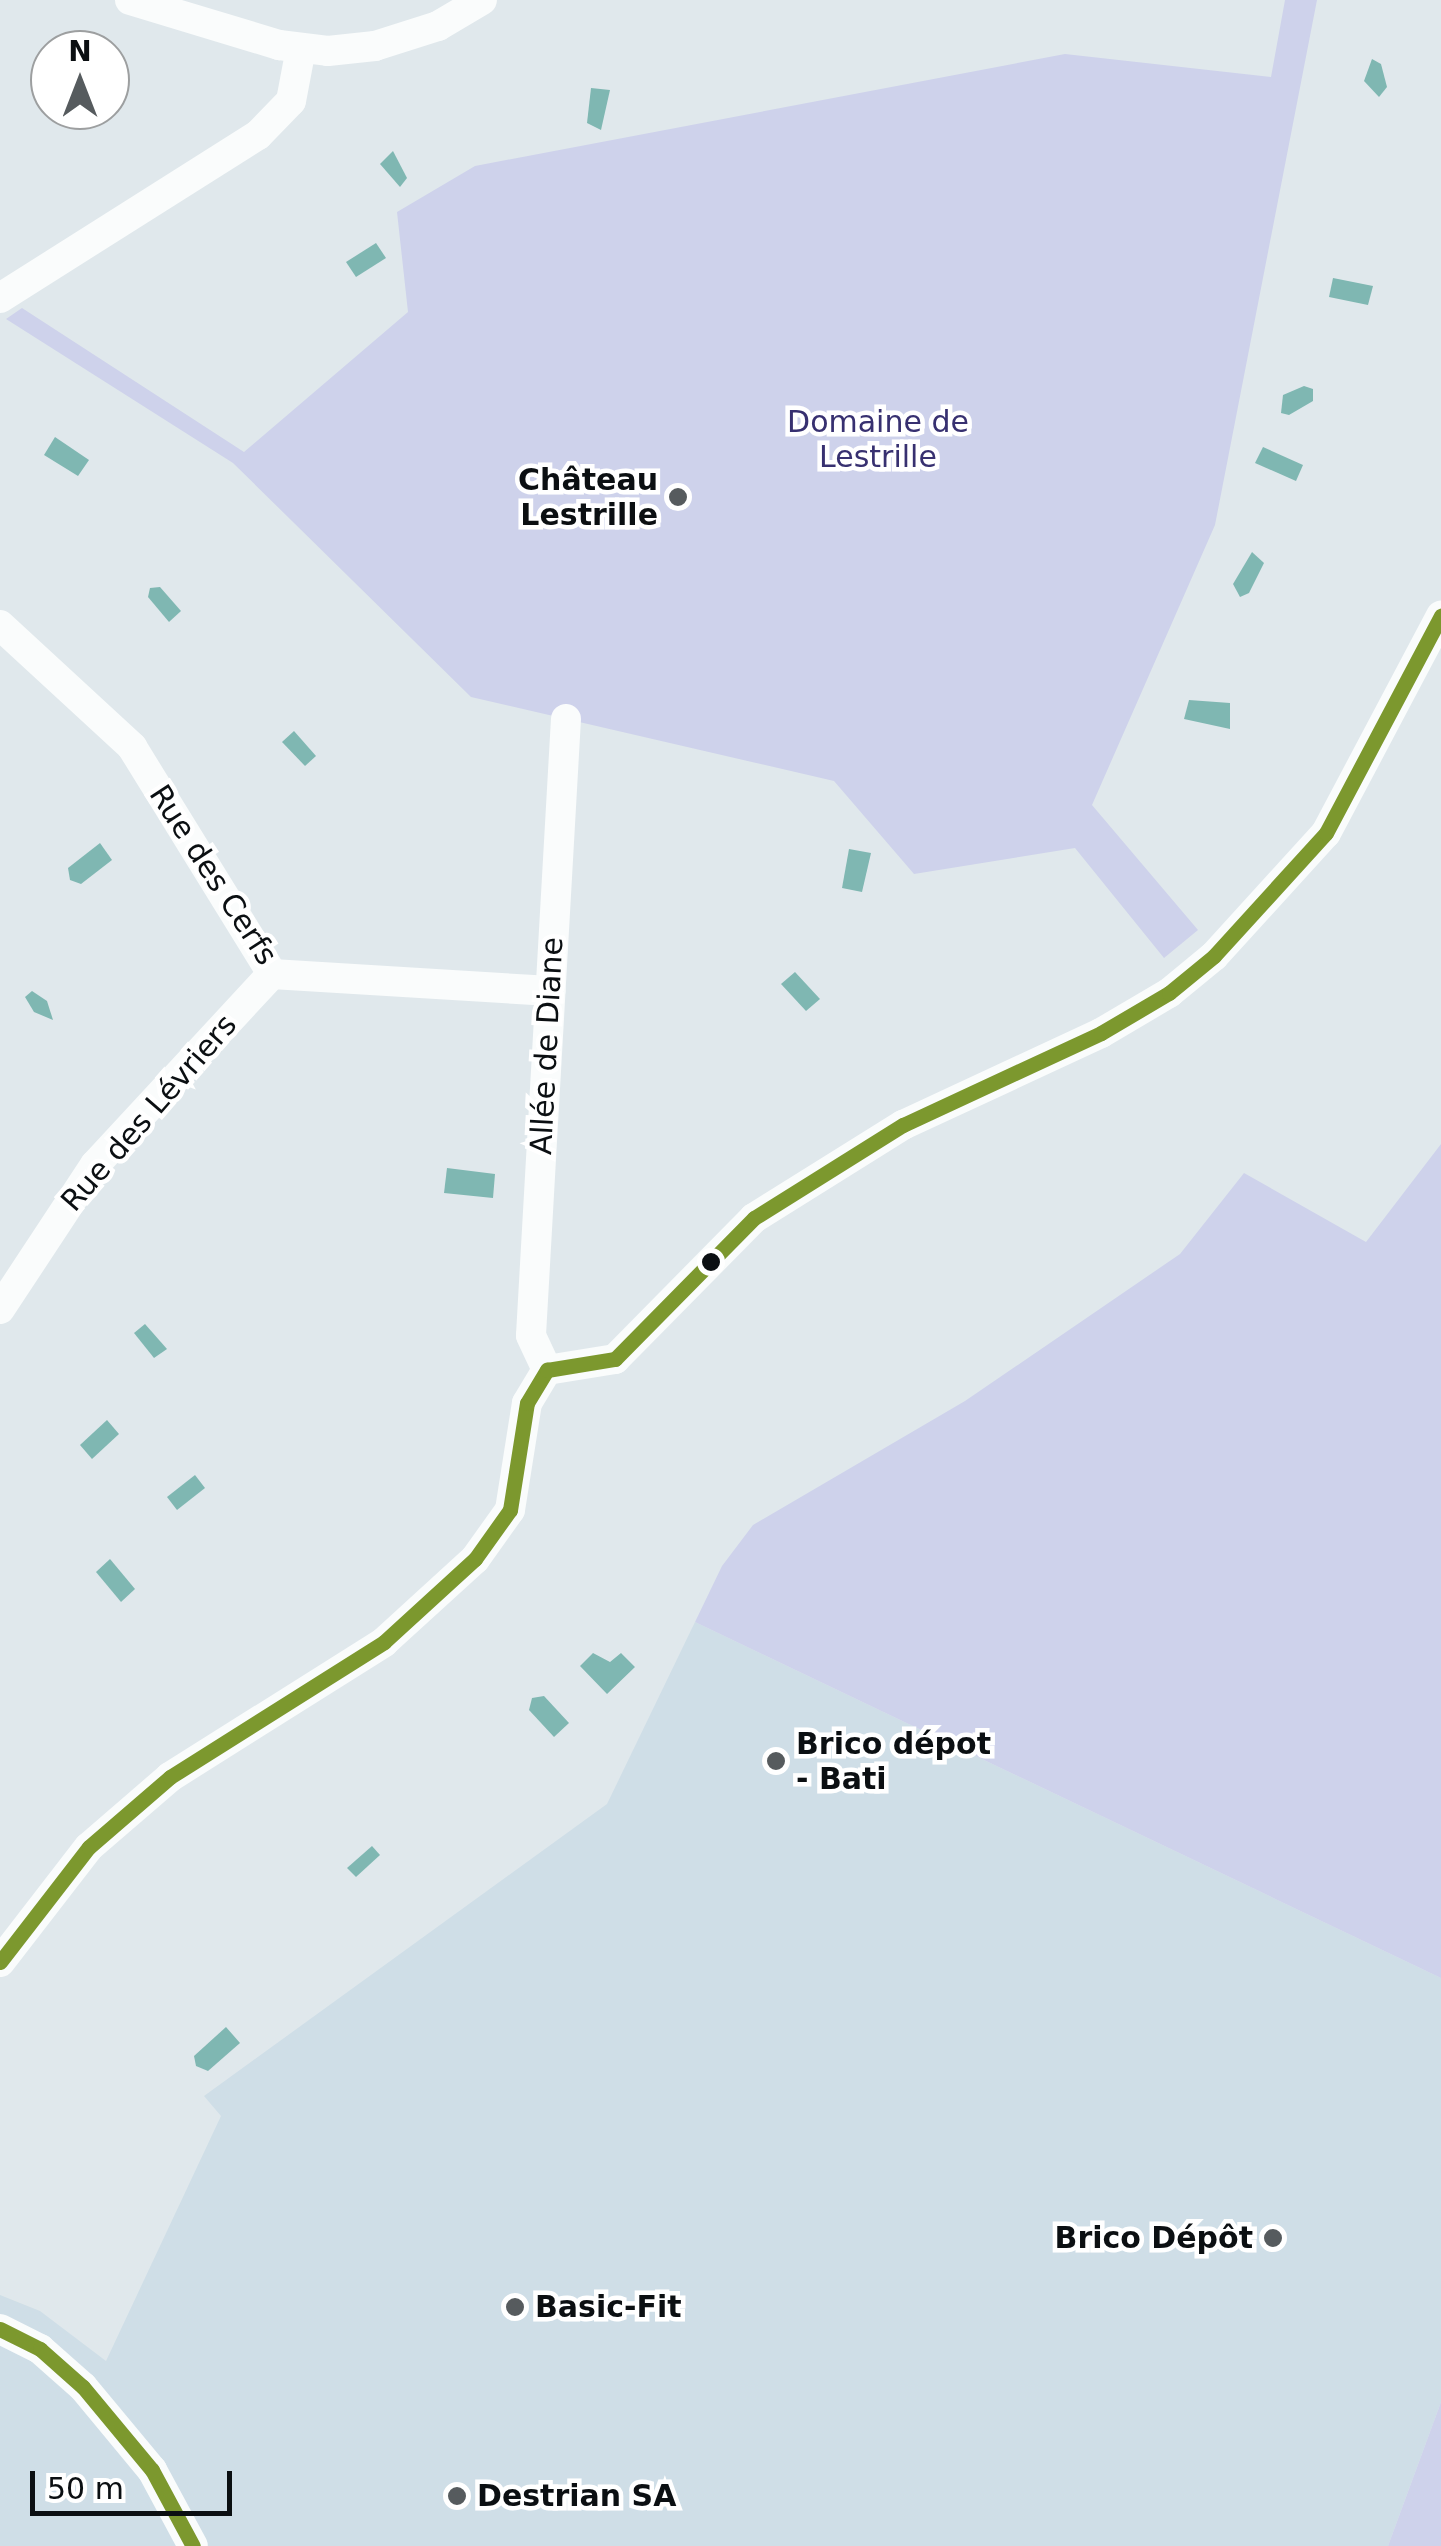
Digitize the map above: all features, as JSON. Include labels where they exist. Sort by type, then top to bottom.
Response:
[{"type":"street","points":[[130,0],[301,48],[375,46],[438,26],[482,0]]},
{"type":"street","points":[[0,298],[258,135],[291,101],[301,48]]},
{"type":"street","points":[[0,1962],[89,1847],[170,1777],[384,1642],[475,1559],[510,1510],[526,1403],[547,1370],[615,1359],[754,1218],[902,1125],[1101,1032],[1169,993],[1214,956],[1326,833],[1441,616]]},
{"type":"street","name":"Rue des Cerfs","points":[[0,625],[132,748],[272,974],[550,990]]},
{"type":"street","name":"Allée de Diane","points":[[547,1370],[531,1335],[566,718]]},
{"type":"street","name":"Rue des Lévriers","points":[[0,1309],[95,1165],[272,974]]},
{"type":"street","points":[[0,2329],[40,2349],[84,2387],[152,2470],[193,2546]]},
{"type":"shaded area","points":[[1372,59],[1381,64],[1387,87],[1379,97],[1364,81]]},
{"type":"shaded area","points":[[591,88],[610,90],[601,130],[587,123]]},
{"type":"shaded area","points":[[393,151],[407,178],[400,187],[380,164]]},
{"type":"shaded area","points":[[376,243],[386,258],[356,277],[346,262]]},
{"type":"shaded area","points":[[1333,278],[1373,286],[1368,305],[1329,297]]},
{"type":"shaded area","points":[[1304,386],[1313,389],[1313,401],[1289,415],[1281,413],[1283,395]]},
{"type":"shaded area","points":[[55,437],[89,460],[78,476],[44,455]]},
{"type":"shaded area","points":[[1263,447],[1303,465],[1296,481],[1255,463]]},
{"type":"shaded area","points":[[1252,552],[1264,563],[1249,593],[1240,597],[1233,584]]},
{"type":"shaded area","points":[[160,587],[181,611],[169,622],[148,597],[150,588]]},
{"type":"shaded area","points":[[1189,700],[1230,703],[1230,729],[1184,719]]},
{"type":"shaded area","points":[[294,731],[316,756],[305,766],[282,742]]},
{"type":"shaded area","points":[[100,843],[112,860],[81,884],[70,880],[68,868]]},
{"type":"shaded area","points":[[849,849],[871,853],[862,892],[842,888]]},
{"type":"shaded area","points":[[795,972],[820,999],[806,1011],[781,984]]},
{"type":"shaded area","points":[[32,991],[47,1001],[53,1020],[34,1012],[25,997]]},
{"type":"shaded area","points":[[447,1168],[495,1174],[493,1198],[444,1193]]},
{"type":"shaded area","points":[[145,1324],[167,1349],[154,1358],[134,1333]]},
{"type":"shaded area","points":[[107,1420],[119,1434],[92,1459],[80,1445]]},
{"type":"shaded area","points":[[195,1475],[205,1488],[177,1510],[167,1497]]},
{"type":"shaded area","points":[[110,1559],[135,1589],[121,1602],[96,1572]]},
{"type":"shaded area","points":[[695,1622],[1441,1978],[1441,2402],[1388,2546],[0,2546],[0,2295],[40,2311],[106,2361],[221,2116],[204,2096],[607,1804]]},
{"type":"shaded area","points":[[593,1653],[610,1662],[621,1653],[635,1667],[607,1694],[580,1666]]},
{"type":"shaded area","points":[[544,1696],[569,1723],[554,1737],[529,1710],[532,1698]]},
{"type":"shaded area","points":[[372,1846],[380,1855],[356,1877],[347,1868]]},
{"type":"shaded area","points":[[226,2027],[240,2043],[208,2071],[196,2066],[194,2056]]},
{"type":"green space","name":"Domaine de Lestrille","points":[[1285,0],[1317,0],[1215,525],[1092,805],[1198,930],[1164,958],[1075,848],[914,874],[834,781],[471,697],[233,463],[6,319],[22,308],[244,452],[408,312],[397,212],[475,166],[1065,54],[1271,77]]},
{"type":"green space","points":[[1441,1144],[1441,1978],[695,1622],[722,1566],[753,1525],[965,1401],[1180,1254],[1244,1173],[1366,1242]]},
{"type":"green space","points":[[1441,2402],[1441,2546],[1388,2546]]},
{"type":"transit line","points":[[0,1962],[89,1847],[170,1777],[384,1642],[475,1559],[510,1510],[527,1403],[547,1370],[615,1359],[754,1218],[903,1125],[1101,1033],[1169,993],[1214,956],[1326,833],[1441,616]]},
{"type":"transit line","points":[[0,2329],[40,2349],[83,2387],[152,2470],[193,2546]]},
{"type":"place","name":"Château Lestrille","points":[[678,497]]},
{"type":"place","name":"Brico dépot - Bati","points":[[776,1761]]},
{"type":"place","name":"Brico Dépôt","points":[[1273,2238]]},
{"type":"place","name":"Basic-Fit","points":[[515,2307]]},
{"type":"place","name":"Destrian SA","points":[[457,2496]]}]
